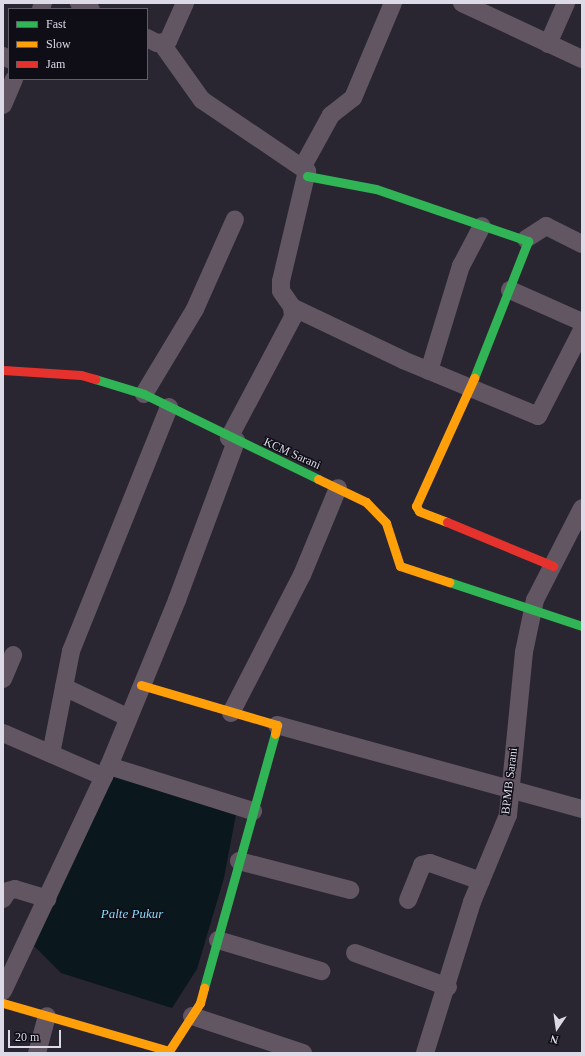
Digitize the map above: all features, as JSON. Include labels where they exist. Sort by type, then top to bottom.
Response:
[{"type":"street","points":[[79,3],[89,8]]},
{"type":"street","points":[[185,3],[170,38],[155,41],[202,100],[305,171],[376,189],[482,226],[526,239],[546,226],[582,244]]},
{"type":"street","points":[[393,3],[353,98],[331,115],[305,171],[281,282],[281,291],[292,307],[429,371],[540,416],[582,330]]},
{"type":"street","points":[[462,3],[582,59]]},
{"type":"street","points":[[548,44],[566,3]]},
{"type":"street","points":[[3,105],[14,80]]},
{"type":"street","points":[[144,394],[194,309],[235,219]]},
{"type":"street","points":[[429,371],[461,266],[482,226]]},
{"type":"street","points":[[526,239],[528,245],[470,388],[416,508],[553,566]]},
{"type":"street","points":[[510,290],[582,322]]},
{"type":"street","points":[[3,991],[106,771],[141,685],[232,440],[291,322],[292,307]]},
{"type":"street","name":"KCM Sarani","points":[[3,370],[81,375],[144,394],[232,440],[338,488],[379,512],[392,534],[400,566],[533,610]]},
{"type":"street","points":[[51,754],[71,651],[169,407]]},
{"type":"street","points":[[231,713],[304,571],[338,488]]},
{"type":"street","name":"BPMB Sarani","points":[[425,1053],[448,987],[480,881],[508,815],[524,652],[533,610],[582,508]]},
{"type":"street","points":[[533,610],[582,626]]},
{"type":"street","points":[[3,679],[13,655]]},
{"type":"street","points":[[141,685],[231,713],[582,809]]},
{"type":"street","points":[[64,687],[127,717]]},
{"type":"street","points":[[3,1003],[169,1052],[202,998],[277,725]]},
{"type":"street","points":[[3,733],[51,754],[106,771],[253,811]]},
{"type":"street","points":[[239,861],[350,890]]},
{"type":"street","points":[[408,900],[422,866],[430,862],[480,881]]},
{"type":"street","points":[[3,899],[8,891],[15,889],[47,899]]},
{"type":"street","points":[[218,940],[321,971]]},
{"type":"street","points":[[355,953],[448,987]]},
{"type":"street","points":[[37,1053],[47,1016]]},
{"type":"street","points":[[192,1016],[303,1053]]},
{"type":"water","name":"Palte Pukur","points":[[110,767],[237,809],[224,878],[197,969],[172,1008],[61,973],[34,946]]},
{"type":"traffic: fast","points":[[307,176],[376,189],[528,241],[474,378]]},
{"type":"traffic: fast","points":[[95,379],[144,394],[318,479]]},
{"type":"traffic: fast","points":[[449,582],[582,626]]},
{"type":"traffic: fast","points":[[204,988],[275,734]]},
{"type":"traffic: slow","points":[[447,522],[419,511],[416,506],[474,378]]},
{"type":"traffic: slow","points":[[318,479],[366,502],[386,523],[400,566],[449,582]]},
{"type":"traffic: slow","points":[[141,685],[277,725],[275,734]]},
{"type":"traffic: slow","points":[[3,1003],[169,1051],[200,1003],[204,988]]},
{"type":"traffic: jam","points":[[3,370],[81,375],[95,379]]},
{"type":"traffic: jam","points":[[447,522],[553,566]]}]
